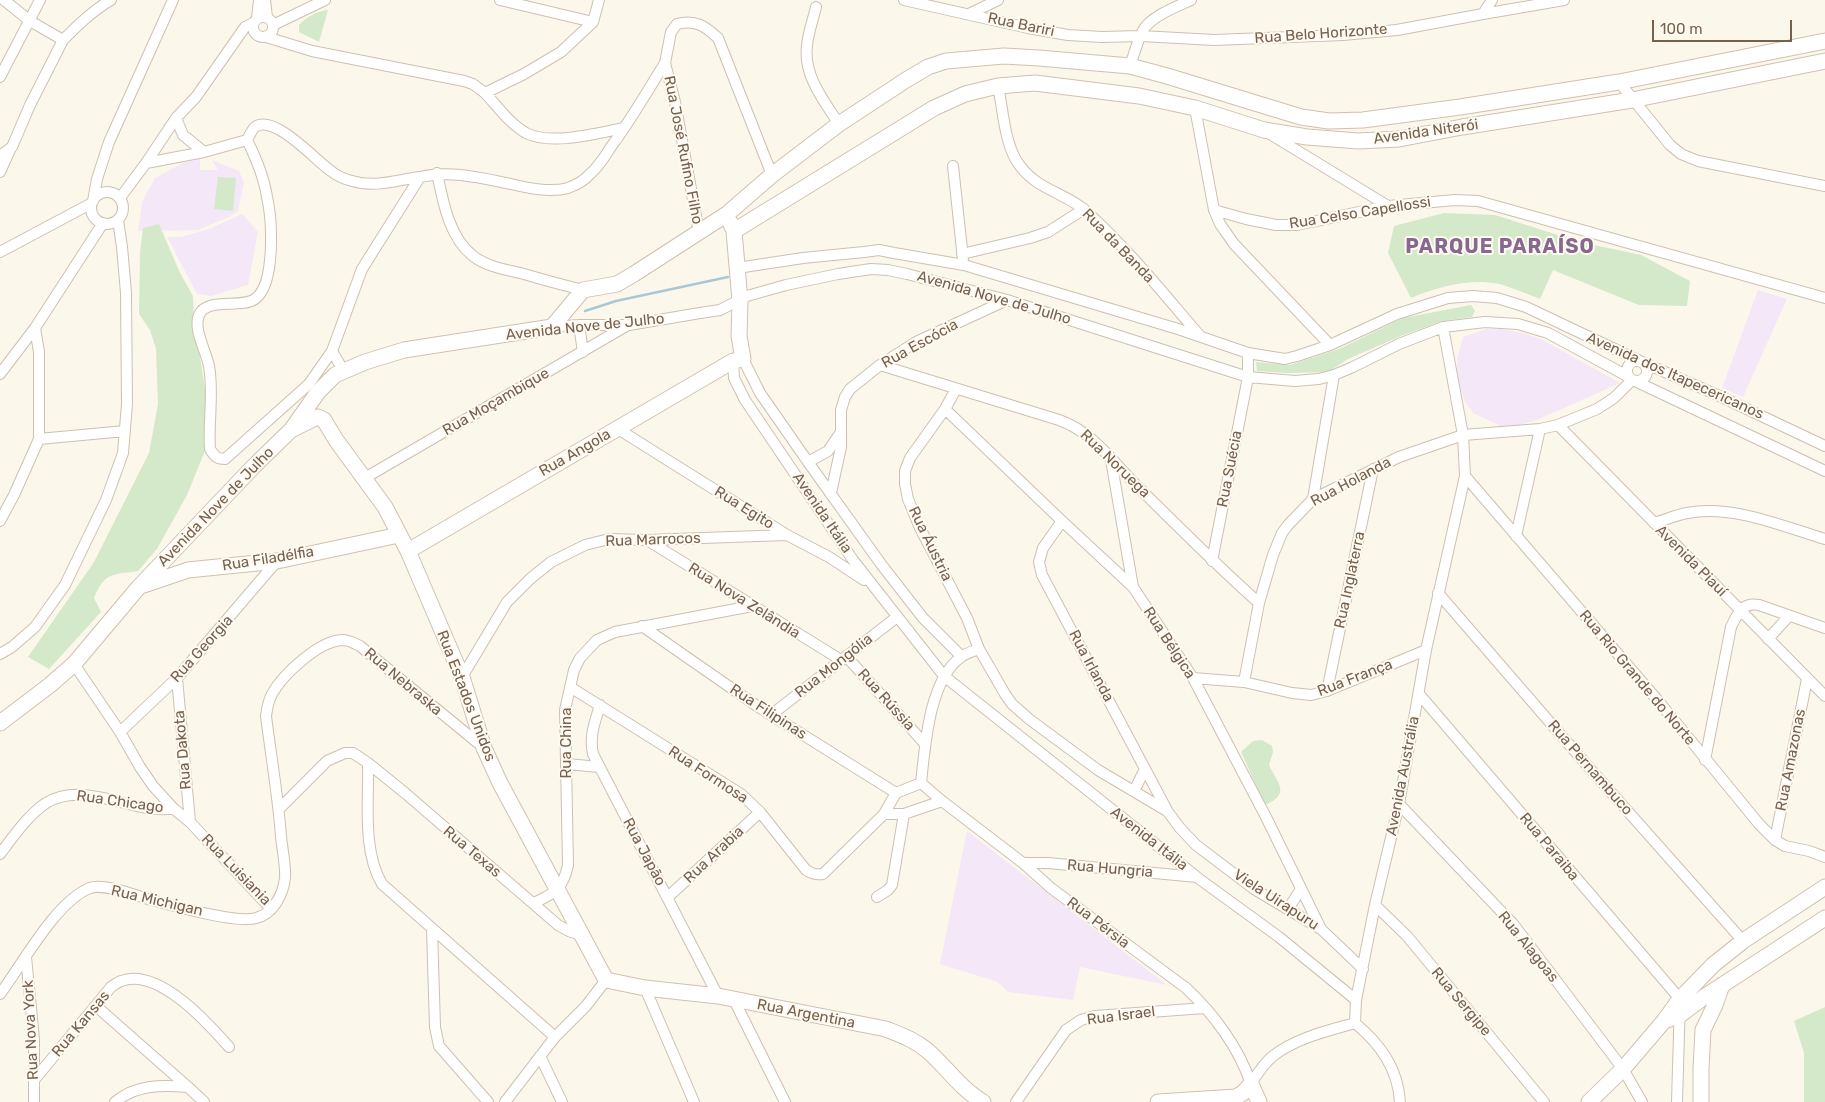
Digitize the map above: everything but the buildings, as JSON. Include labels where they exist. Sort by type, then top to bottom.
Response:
[{"type":"main road","name":"Avenida Niterói","points":[[583,290],[617,284],[634,274],[727,214],[772,175],[839,124],[928,67],[946,61],[1004,56],[1130,66],[1301,116],[1329,121],[1363,120],[1460,107],[1619,82],[1825,41]]},
{"type":"main road","points":[[1002,85],[1010,78],[1012,70],[1004,56]]},
{"type":"main road","points":[[1035,83],[1030,76],[1030,69],[1033,62],[1039,58]]},
{"type":"main road","name":"Avenida Niterói","points":[[734,231],[934,108],[965,94],[1002,85],[1035,83],[1139,96],[1195,108],[1264,130],[1307,137],[1358,141],[1399,139],[1632,100],[1825,61]]},
{"type":"main road","points":[[1460,107],[1462,127]]},
{"type":"main road","name":"Avenida Itália","points":[[727,214],[734,231],[740,301],[738,360]]},
{"type":"main road","points":[[552,328],[583,290]]},
{"type":"main road","name":"Avenida Nove de Julho","points":[[0,724],[74,664],[138,588],[280,439],[292,429],[314,388],[343,370],[386,354],[552,328]]},
{"type":"main road","name":"Rua Angola","points":[[408,551],[738,360]]},
{"type":"main road","name":"Rua Estados Unidos","points":[[292,429],[318,417],[324,420],[363,479],[385,507],[408,551],[462,677],[484,748],[518,819],[606,980]]},
{"type":"main road","name":"Rua Filadélfia","points":[[138,588],[188,570],[277,560],[399,535]]},
{"type":"main road","points":[[177,547],[177,558],[180,564],[188,570]]},
{"type":"main road","points":[[1589,1102],[1623,1069],[1664,1021],[1680,998],[1716,963],[1743,941],[1825,887]]},
{"type":"main road","points":[[1664,1021],[1680,1014],[1825,918]]},
{"type":"main road","points":[[1703,1030],[1726,982],[1722,971],[1716,963]]},
{"type":"main road","points":[[1701,1102],[1700,1069],[1703,1030],[1701,1016],[1704,997],[1716,963]]},
{"type":"main road","name":"Rua Argentina","points":[[606,980],[645,988],[718,996],[875,1027],[904,1035],[927,1050],[965,1088],[982,1102]]},
{"type":"main road","points":[[1158,1102],[1236,1097],[1243,1093],[1251,1084],[1259,1102]]},
{"type":"street","points":[[4,0],[30,21],[63,40]]},
{"type":"street","points":[[0,77],[40,0]]},
{"type":"street","points":[[0,172],[30,105],[63,40],[96,9],[111,0]]},
{"type":"street","points":[[118,220],[108,224],[103,223],[98,221],[92,213],[97,179],[109,142],[173,0]]},
{"type":"street","points":[[259,0],[264,26],[300,48],[473,84],[485,93],[513,124],[526,133],[538,138],[563,138],[624,128]]},
{"type":"street","points":[[264,26],[265,0]]},
{"type":"street","points":[[120,198],[176,118],[196,97],[245,27],[264,26],[301,13],[325,0]]},
{"type":"street","points":[[500,0],[593,22]]},
{"type":"street","points":[[485,93],[524,74],[560,52],[593,22],[599,0]]},
{"type":"street","name":"Rua Bariri","points":[[904,0],[1068,35],[1102,37],[1141,36]]},
{"type":"street","points":[[969,14],[998,0]]},
{"type":"street","points":[[1130,66],[1147,25],[1161,15],[1191,0]]},
{"type":"street","points":[[1483,14],[1492,0]]},
{"type":"street","name":"Rua Belo Horizonte","points":[[1141,36],[1214,40],[1343,35],[1397,30],[1564,0]]},
{"type":"street","points":[[816,8],[806,47],[808,65],[815,86],[839,124]]},
{"type":"street","name":"Rua José Rufino Filho","points":[[699,232],[675,102],[665,63],[671,32],[677,24],[686,21],[698,23],[706,27],[718,38],[772,175]]},
{"type":"street","points":[[146,163],[204,152],[247,140],[254,128],[261,124],[268,124],[281,130],[331,171],[352,182],[376,185],[437,174],[473,176],[537,189],[566,188],[579,183],[590,175],[624,128],[665,63]]},
{"type":"street","points":[[1619,82],[1670,145],[1682,154],[1698,161],[1825,186]]},
{"type":"street","name":"Rua da Banda","points":[[1002,85],[1010,145],[1016,159],[1025,172],[1035,182],[1084,209],[1133,258],[1200,337]]},
{"type":"street","points":[[1195,108],[1214,210],[1226,235],[1330,345]]},
{"type":"street","points":[[176,118],[183,135],[204,152]]},
{"type":"street","points":[[1264,130],[1388,206]]},
{"type":"street","points":[[247,140],[254,154],[268,198],[271,254],[266,280],[262,291],[256,298],[249,302],[210,306],[204,308],[198,317],[199,330],[209,367],[211,389],[210,442],[213,456],[219,459],[225,458],[314,388],[332,351],[362,269],[420,177]]},
{"type":"street","points":[[0,156],[12,147]]},
{"type":"street","points":[[953,166],[964,265]]},
{"type":"street","points":[[437,174],[446,213],[463,246],[472,256],[484,263],[583,290]]},
{"type":"street","points":[[0,252],[93,202],[99,195],[104,193],[114,194],[120,198],[123,211],[118,220],[126,293],[127,404],[123,453],[116,475],[64,586],[35,627],[12,647],[0,654]]},
{"type":"street","name":"Rua Celso Capellossi","points":[[1214,210],[1276,225],[1298,226],[1388,206],[1455,200],[1478,200],[1825,298]]},
{"type":"street","points":[[962,254],[1048,232],[1084,209]]},
{"type":"street","points":[[0,374],[35,328],[103,223]]},
{"type":"street","name":"Avenida Nove de Julho","points":[[737,268],[803,258],[879,250],[964,265],[1248,353],[1284,359],[1330,345],[1397,314],[1448,298],[1473,296],[1526,307]]},
{"type":"street","name":"Avenida Nove de Julho","points":[[552,328],[579,324],[629,325],[720,310],[758,292],[838,274],[871,269],[907,274],[1007,300],[1248,376],[1295,381],[1334,375],[1442,327]]},
{"type":"street","name":"Rua Escócia","points":[[831,493],[841,446],[841,410],[850,389],[880,365],[922,339],[1007,300]]},
{"type":"street","name":"Avenida dos Itapecericanos","points":[[1526,307],[1825,446]]},
{"type":"street","name":"Avenida dos Itapecericanos","points":[[1442,327],[1485,322],[1518,324],[1548,333],[1564,340],[1632,379],[1825,471]]},
{"type":"street","points":[[579,324],[583,352]]},
{"type":"street","name":"Rua Moçambique","points":[[363,479],[629,325]]},
{"type":"street","name":"Avenida Austrália","points":[[1355,1023],[1356,1000],[1375,905],[1399,804],[1426,650],[1465,476],[1463,435],[1442,327]]},
{"type":"street","points":[[0,521],[14,495],[38,439],[38,352],[35,328]]},
{"type":"street","points":[[332,351],[343,370]]},
{"type":"street","name":"Rua Suécia","points":[[1212,561],[1248,376],[1248,353]]},
{"type":"street","name":"Avenida Itália","points":[[738,360],[808,462],[923,618],[961,656]]},
{"type":"street","name":"Avenida Itália","points":[[738,360],[734,378],[745,400],[870,584],[882,596],[944,676],[1198,878],[1279,937],[1356,1000]]},
{"type":"street","points":[[1635,361],[1642,362],[1646,367],[1646,373],[1641,380],[1632,379],[1627,370],[1629,364],[1635,361]]},
{"type":"street","name":"Rua Noruega","points":[[880,365],[1069,424],[1093,439],[1111,460],[1212,561],[1259,603]]},
{"type":"street","points":[[1314,499],[1334,375]]},
{"type":"street","name":"Rua Holanda","points":[[1244,682],[1259,603],[1273,555],[1282,533],[1314,499],[1399,457],[1463,435],[1540,429],[1558,425],[1597,409],[1614,398],[1632,379]]},
{"type":"street","name":"Rua Áustria","points":[[956,389],[945,409],[910,458],[905,471],[905,484],[908,499],[920,528],[967,618],[979,649]]},
{"type":"street","name":"Rua Bélgica","points":[[945,409],[1133,587],[1193,678],[1322,929]]},
{"type":"street","name":"Avenida Piauí","points":[[1558,425],[1825,696]]},
{"type":"street","name":"Rua Egito","points":[[618,429],[788,535],[829,557],[870,584]]},
{"type":"street","points":[[1516,536],[1540,429]]},
{"type":"street","points":[[38,439],[125,431]]},
{"type":"street","points":[[808,462],[828,451],[841,431]]},
{"type":"street","points":[[1111,460],[1133,587]]},
{"type":"street","name":"Rua Inglaterra","points":[[1326,691],[1373,469]]},
{"type":"street","name":"Rua Rio Grande do Norte","points":[[1465,476],[1660,703],[1759,824],[1775,840],[1785,846],[1809,851],[1825,857]]},
{"type":"street","points":[[1654,523],[1687,513],[1709,511],[1735,512],[1825,539]]},
{"type":"street","name":"Rua Irlanda","points":[[1062,521],[1043,548],[1039,562],[1042,575],[1168,812]]},
{"type":"street","name":"Rua Marrocos","points":[[462,677],[507,602],[530,579],[551,562],[585,545],[609,539],[647,540],[788,535]]},
{"type":"street","name":"Rua Nova Zelândia","points":[[647,540],[752,606],[844,658]]},
{"type":"street","name":"Rua Georgia","points":[[120,732],[177,678],[277,560]]},
{"type":"street","name":"Rua Pernambuco","points":[[1438,593],[1592,771],[1743,941]]},
{"type":"street","points":[[1705,760],[1731,626],[1741,609],[1750,604],[1825,628]]},
{"type":"street","name":"Rua China","points":[[557,892],[565,878],[568,865],[565,710],[574,670],[580,658],[597,640],[614,632],[752,606]]},
{"type":"street","points":[[1768,639],[1789,616]]},
{"type":"street","name":"Rua Mongólia","points":[[772,715],[897,617]]},
{"type":"street","name":"Rua Filipinas","points":[[642,626],[772,715],[896,793]]},
{"type":"street","name":"Rua Nebraska","points":[[279,809],[266,716],[267,706],[272,693],[291,670],[325,643],[346,640],[360,646],[453,725],[484,748]]},
{"type":"street","points":[[896,793],[921,783],[925,744],[933,708],[944,676],[961,656],[979,649]]},
{"type":"street","name":"Avenida Itália","points":[[979,649],[1005,694],[1019,711],[1039,728],[1098,770],[1168,812]]},
{"type":"street","name":"Rua França","points":[[1193,678],[1244,682],[1292,694],[1311,695],[1326,691],[1426,650]]},
{"type":"street","name":"Rua Rússia","points":[[844,658],[925,744]]},
{"type":"street","name":"Rua Luisiania","points":[[74,664],[120,732],[140,768],[153,786],[174,809],[190,822],[271,909],[281,894],[285,876],[279,809]]},
{"type":"street","name":"Rua Dakota","points":[[177,678],[190,822]]},
{"type":"street","name":"Rua Amazonas","points":[[1775,840],[1807,679]]},
{"type":"street","name":"Rua Formosa","points":[[570,687],[741,794],[760,812],[806,870],[815,874],[824,874],[884,814],[896,793]]},
{"type":"street","name":"Rua Paraiba","points":[[1419,694],[1680,998]]},
{"type":"street","name":"Rua Japão","points":[[600,705],[590,743],[599,768],[718,996]]},
{"type":"street","points":[[279,809],[318,768],[335,756],[345,753],[353,754],[368,763],[369,843],[376,874],[382,884],[555,1037]]},
{"type":"street","name":"Rua Texas","points":[[368,763],[558,925],[571,932],[580,934]]},
{"type":"street","points":[[567,764],[599,768]]},
{"type":"street","points":[[1134,791],[1145,769]]},
{"type":"street","name":"Rua Pérsia","points":[[921,783],[1023,863],[1059,894],[1186,988],[1206,1008],[1236,1048],[1245,1065],[1251,1084]]},
{"type":"street","name":"Rua Chicago","points":[[0,854],[31,816],[46,803],[61,796],[84,794],[149,809],[174,809]]},
{"type":"street","points":[[884,814],[904,814],[942,801]]},
{"type":"street","name":"Rua Alagoas","points":[[1399,804],[1514,925],[1623,1069],[1642,1102]]},
{"type":"street","name":"Rua Arabia","points":[[668,897],[760,812]]},
{"type":"street","name":"Viela Uirapuru","points":[[1168,812],[1196,845],[1254,889],[1322,929],[1363,970]]},
{"type":"street","points":[[877,897],[892,885],[904,814]]},
{"type":"street","name":"Rua Hungria","points":[[1023,863],[1048,863],[1198,878]]},
{"type":"street","name":"Rua Michigan","points":[[0,994],[56,916],[73,898],[88,889],[96,887],[240,919],[257,918],[271,909]]},
{"type":"street","points":[[1288,909],[1301,889]]},
{"type":"street","points":[[534,904],[557,892]]},
{"type":"street","name":"Rua Sergipe","points":[[1375,905],[1407,936],[1544,1102]]},
{"type":"street","points":[[432,929],[435,1027],[439,1046],[488,1102]]},
{"type":"street","name":"Rua Nova York","points":[[26,957],[34,1039],[34,1102]]},
{"type":"street","name":"Rua Kansas","points":[[35,1079],[111,987],[122,981],[132,979],[150,982],[170,992],[195,1010],[229,1047]]},
{"type":"street","points":[[506,1102],[555,1037],[586,1006],[606,980]]},
{"type":"street","points":[[645,988],[694,1102]]},
{"type":"street","points":[[1676,1102],[1680,998]]},
{"type":"street","points":[[734,1000],[785,1102]]},
{"type":"street","points":[[96,1006],[204,1102]]},
{"type":"street","name":"Rua Israel","points":[[1016,1102],[1066,1030],[1081,1020],[1095,1016],[1206,1008]]},
{"type":"street","points":[[1251,1084],[1261,1068],[1273,1056],[1301,1040],[1355,1023],[1368,1034],[1389,1060],[1395,1075],[1400,1102]]},
{"type":"street","points":[[540,1056],[562,1102]]},
{"type":"street","points":[[115,1102],[131,1092],[147,1086],[188,1087]]},
{"type":"shaded area","points":[[200,159],[200,170],[218,170],[212,160],[239,171],[244,183],[238,211],[229,217],[198,230],[138,231],[142,203],[155,178],[183,163]]},
{"type":"shaded area","points":[[242,214],[258,232],[248,285],[211,296],[197,294],[167,237],[181,237],[209,229]]},
{"type":"shaded area","points":[[1758,290],[1787,299],[1743,397],[1722,388]]},
{"type":"shaded area","points":[[1486,329],[1500,329],[1522,333],[1541,339],[1620,383],[1537,420],[1515,426],[1501,426],[1473,413],[1464,400],[1457,377],[1457,359],[1463,337]]},
{"type":"shaded area","points":[[967,831],[1167,985],[1080,967],[1073,1000],[1008,992],[998,982],[940,964]]},
{"type":"green space","points":[[328,10],[319,42],[299,32],[299,25],[305,19],[316,13]]},
{"type":"green space","points":[[218,177],[236,178],[233,211],[214,209]]},
{"type":"green space","points":[[1444,213],[1495,215],[1580,242],[1641,255],[1690,281],[1687,306],[1639,305],[1553,270],[1540,299],[1503,285],[1480,282],[1456,284],[1411,298],[1388,253],[1394,226]]},
{"type":"green space","points":[[159,224],[180,273],[193,296],[194,320],[207,401],[207,446],[187,495],[157,549],[138,571],[116,574],[102,583],[94,598],[101,612],[49,669],[28,657],[94,562],[149,453],[158,404],[156,349],[150,330],[139,314],[140,252],[143,228]]},
{"type":"green space","points":[[1471,305],[1475,311],[1472,317],[1442,321],[1401,336],[1348,359],[1328,372],[1288,373],[1257,371],[1256,362],[1290,365],[1339,349],[1403,318]]},
{"type":"green space","points":[[1262,740],[1272,746],[1273,752],[1269,765],[1280,788],[1278,797],[1265,805],[1241,752],[1253,741]]},
{"type":"green space","points":[[1825,1007],[1825,1102],[1804,1102],[1804,1053],[1794,1021]]},
{"type":"waterway","points":[[585,311],[616,301],[728,277]]},
{"type":"district","name":"PARQUE PARAÍSO","points":[[1500,247]]}]
